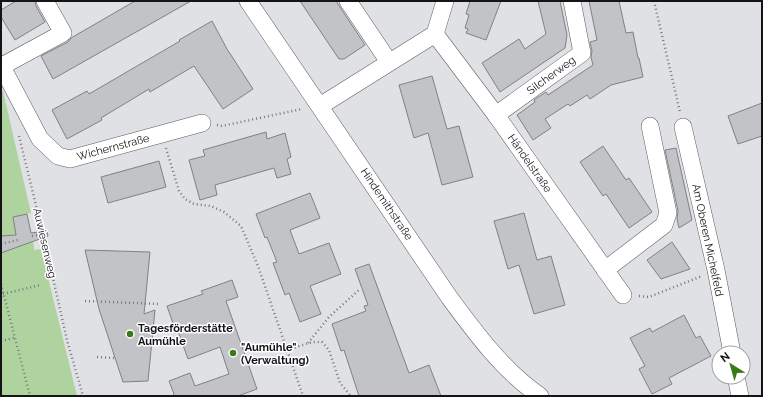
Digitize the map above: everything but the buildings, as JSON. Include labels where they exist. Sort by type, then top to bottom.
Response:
[{"type":"street","name":"Wichernstraße","points":[[45,1],[63,33],[1,66],[40,139],[58,156],[70,158],[202,123]]},
{"type":"street","name":"Hindemithstraße","points":[[248,1],[449,297],[472,328],[503,364],[534,394]]},
{"type":"street","points":[[348,1],[389,62]]},
{"type":"street","points":[[320,106],[435,34],[445,1]]},
{"type":"street","name":"Silcherweg","points":[[496,114],[582,53],[572,1]]},
{"type":"street","name":"Händelstraße","points":[[435,34],[496,114],[623,294]]},
{"type":"street","points":[[605,270],[664,225],[668,214],[650,126]]},
{"type":"street","name":"Am Oberen Michelfeld","points":[[683,126],[716,270],[730,345]]},
{"type":"street","points":[[738,385],[740,396]]},
{"type":"path","points":[[654,1],[683,126]]},
{"type":"path","points":[[202,123],[222,126],[320,106]]},
{"type":"path","name":"Auwiesenweg","points":[[18,131],[67,340],[84,396]]},
{"type":"path","points":[[162,134],[179,191],[185,199],[194,204],[211,206],[224,212],[241,226],[258,266],[303,396]]},
{"type":"path","points":[[32,236],[43,234]]},
{"type":"path","points":[[1,244],[18,240]]},
{"type":"path","points":[[623,294],[649,297],[716,270]]},
{"type":"path","points":[[1,284],[30,396]]},
{"type":"path","points":[[3,294],[40,285]]},
{"type":"path","points":[[308,343],[329,317],[360,289]]},
{"type":"path","points":[[86,301],[160,304]]},
{"type":"path","points":[[1,341],[14,338]]},
{"type":"path","points":[[287,350],[312,342],[322,342],[329,350],[340,383],[351,396]]},
{"type":"path","points":[[97,357],[115,358]]},
{"type":"green space","points":[[1,91],[3,91],[31,213],[27,214],[34,250],[41,249],[77,396],[1,396]]},
{"type":"place","name":"Tagesförderstätte Aumühle","points":[[130,334]]},
{"type":"place","name":"\"Aumühle\" (Verwaltung)","points":[[233,353]]}]
